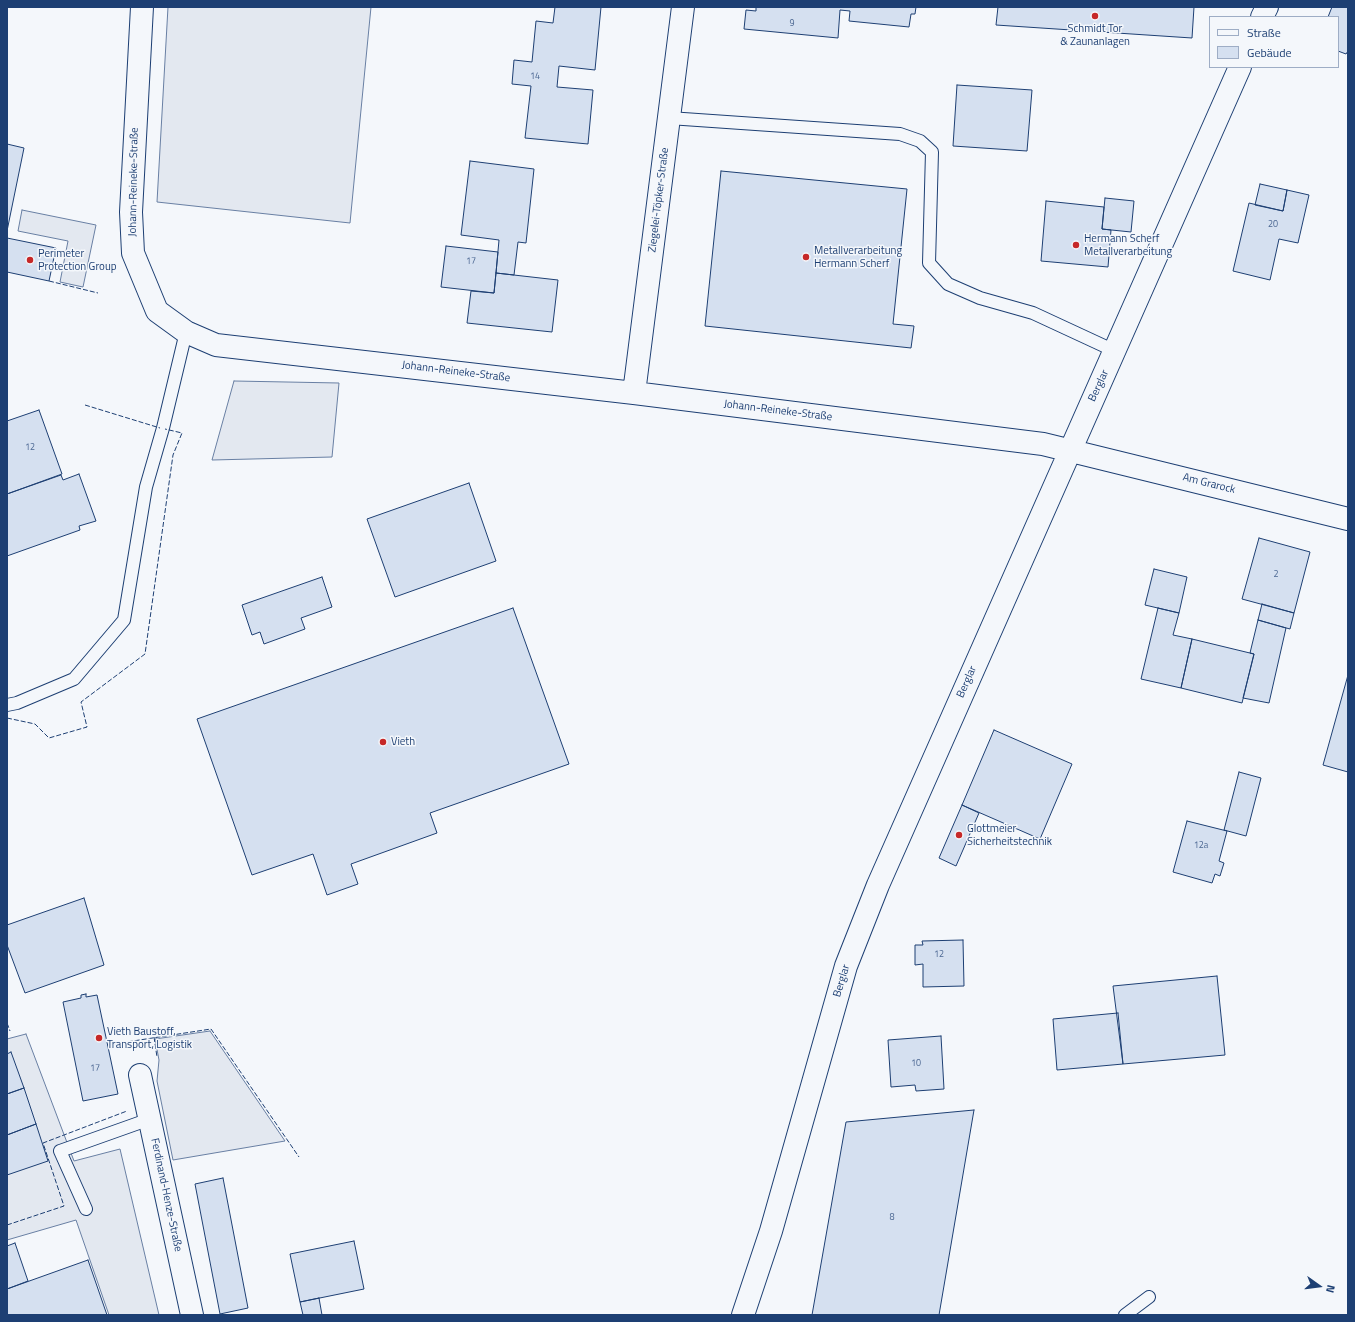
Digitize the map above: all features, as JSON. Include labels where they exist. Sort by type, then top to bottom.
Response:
[{"type":"street","name":"Johann-Reineke-Straße","points":[[142,7],[131,212],[133,253],[157,311],[186,332],[216,345],[634,393],[1043,444],[1070,450]]},
{"type":"street","name":"Ziegelei-Töpker-Straße","points":[[634,393],[684,7]]},
{"type":"street","points":[[1262,16],[1267,7]]},
{"type":"street","name":"Berglar","points":[[743,1315],[771,1231],[846,966],[878,885],[1240,68]]},
{"type":"street","name":"Am Grarock","points":[[1070,450],[1348,518]]},
{"type":"street","name":"Ferdinand-Henze-Straße","points":[[140,1075],[192,1315]]},
{"type":"lane","points":[[669,118],[900,134],[920,140],[932,152],[929,263],[948,284],[980,298],[1033,313],[1115,351]]},
{"type":"lane","points":[[7,705],[17,703],[74,679],[124,620],[146,487],[163,428],[186,332]]},
{"type":"lane","points":[[86,1209],[60,1151],[150,1119]]},
{"type":"lane","points":[[1125,1315],[1149,1297]]},
{"type":"shaded area","points":[[168,7],[371,7],[350,223],[157,202]]},
{"type":"shaded area","points":[[22,210],[96,225],[83,287],[60,282],[68,241],[18,231]]},
{"type":"shaded area","points":[[234,381],[339,383],[332,457],[212,460]]},
{"type":"shaded area","points":[[210,1031],[285,1141],[173,1160],[157,1081],[159,1060],[155,1039]]},
{"type":"shaded area","points":[[26,1034],[74,1161],[120,1149],[159,1315],[109,1315],[76,1220],[7,1240],[7,1039]]},
{"type":"building","points":[[555,7],[601,7],[595,70],[559,66],[557,87],[593,90],[588,144],[525,138],[531,86],[512,84],[514,60],[532,62],[536,21],[553,23]]},
{"type":"building","points":[[756,7],[916,7],[915,14],[911,14],[909,27],[849,21],[850,11],[840,10],[838,38],[744,29],[746,10],[756,11]]},
{"type":"building","name":"Schmidt Tor & Zaunanlagen","points":[[998,7],[1194,7],[1192,38],[996,25]]},
{"type":"building","points":[[1332,7],[1348,7],[1348,51],[1346,54],[1339,51],[1339,16],[1328,16]]},
{"type":"building","points":[[957,85],[1032,90],[1027,151],[953,146]]},
{"type":"building","points":[[7,144],[24,148],[7,231]]},
{"type":"building","points":[[470,161],[534,169],[526,243],[518,242],[514,275],[496,273],[499,240],[461,235]]},
{"type":"building","name":"Metallverarbeitung Hermann Scherf","points":[[721,171],[907,189],[893,324],[914,326],[911,348],[705,326]]},
{"type":"building","points":[[1260,184],[1287,190],[1283,211],[1255,205]]},
{"type":"building","points":[[1287,190],[1309,195],[1298,243],[1279,239],[1270,280],[1233,271],[1249,203],[1283,211]]},
{"type":"building","points":[[1105,198],[1134,201],[1131,232],[1102,229]]},
{"type":"building","name":"Hermann Scherf Metallverarbeitung","points":[[1046,201],[1104,207],[1102,229],[1111,230],[1108,267],[1041,261]]},
{"type":"building","name":"Perimeter Protection Group","points":[[7,238],[56,248],[49,281],[7,272]]},
{"type":"building","points":[[446,246],[498,252],[494,293],[441,287]]},
{"type":"building","points":[[496,273],[558,280],[552,332],[467,323],[471,291],[494,293]]},
{"type":"building","points":[[39,410],[62,474],[7,494],[7,421]]},
{"type":"building","points":[[79,474],[96,521],[79,526],[80,530],[7,556],[7,494],[61,475],[63,480]]},
{"type":"building","points":[[469,483],[496,561],[395,597],[367,519]]},
{"type":"building","points":[[1259,538],[1310,552],[1294,613],[1242,599]]},
{"type":"building","points":[[1154,569],[1187,577],[1179,613],[1145,605]]},
{"type":"building","points":[[322,577],[332,607],[301,618],[305,629],[264,644],[260,632],[252,635],[242,605]]},
{"type":"building","points":[[1262,604],[1294,613],[1290,629],[1258,620]]},
{"type":"building","name":"Vieth","points":[[513,608],[569,764],[430,813],[437,833],[351,864],[358,884],[327,895],[313,854],[252,875],[197,719]]},
{"type":"building","points":[[1158,608],[1179,613],[1173,635],[1192,639],[1181,688],[1141,679]]},
{"type":"building","points":[[1258,620],[1286,628],[1269,703],[1243,698],[1254,654],[1250,653]]},
{"type":"building","points":[[1192,639],[1254,654],[1242,703],[1181,688]]},
{"type":"building","points":[[1348,675],[1348,772],[1323,765]]},
{"type":"building","points":[[994,730],[1072,764],[1040,839],[962,805]]},
{"type":"building","points":[[1239,772],[1261,778],[1246,836],[1224,830]]},
{"type":"building","name":"Glottmeier Sicherheitstechnik","points":[[962,805],[979,813],[956,866],[939,858]]},
{"type":"building","points":[[1187,821],[1227,831],[1219,861],[1224,863],[1220,876],[1215,874],[1212,883],[1173,872]]},
{"type":"building","points":[[84,898],[104,965],[25,993],[7,945],[7,925]]},
{"type":"building","points":[[963,940],[964,986],[923,987],[923,964],[915,965],[915,945],[923,945],[922,941]]},
{"type":"building","points":[[1217,976],[1225,1055],[1123,1064],[1113,986]]},
{"type":"building","points":[[86,994],[86,997],[97,995],[118,1094],[83,1101],[63,1002],[81,998],[81,995]]},
{"type":"building","points":[[1118,1013],[1123,1064],[1057,1070],[1053,1019]]},
{"type":"building","points":[[941,1036],[944,1089],[916,1091],[915,1085],[891,1087],[888,1040]]},
{"type":"building","points":[[11,1052],[24,1088],[7,1094],[7,1054]]},
{"type":"building","points":[[24,1088],[36,1124],[7,1135],[7,1094]]},
{"type":"building","points":[[974,1110],[939,1315],[812,1315],[846,1122]]},
{"type":"building","points":[[36,1124],[48,1161],[7,1175],[7,1135]]},
{"type":"building","points":[[223,1178],[248,1308],[220,1314],[195,1184]]},
{"type":"building","points":[[354,1241],[364,1289],[300,1302],[290,1254]]},
{"type":"building","points":[[15,1243],[28,1281],[7,1289],[7,1246]]},
{"type":"building","points":[[88,1260],[107,1315],[7,1315],[7,1289]]},
{"type":"building","points":[[319,1298],[322,1315],[303,1315],[300,1302]]},
{"type":"fence","points":[[49,281],[98,293]]},
{"type":"fence","points":[[85,405],[160,428]]},
{"type":"fence","points":[[7,718],[35,724],[49,738],[87,727],[81,702],[145,654],[173,455],[182,433],[165,429]]},
{"type":"fence","points":[[7,1023],[10,1031]]},
{"type":"fence","points":[[107,1045],[211,1029],[299,1157]]},
{"type":"fence","points":[[154,1037],[157,1057]]},
{"type":"fence","points":[[7,1225],[64,1206],[43,1143],[127,1111]]},
{"type":"place","name":"Schmidt Tor & Zaunanlagen","points":[[1095,16]]},
{"type":"place","name":"Hermann Scherf Metallverarbeitung","points":[[1076,245]]},
{"type":"place","name":"Metallverarbeitung Hermann Scherf","points":[[806,257]]},
{"type":"place","name":"Perimeter Protection Group","points":[[30,260]]},
{"type":"place","name":"Vieth","points":[[383,742]]},
{"type":"place","name":"Glottmeier Sicherheitstechnik","points":[[959,835]]},
{"type":"place","name":"Vieth Baustoff, Transport, Logistik","points":[[99,1038]]}]
